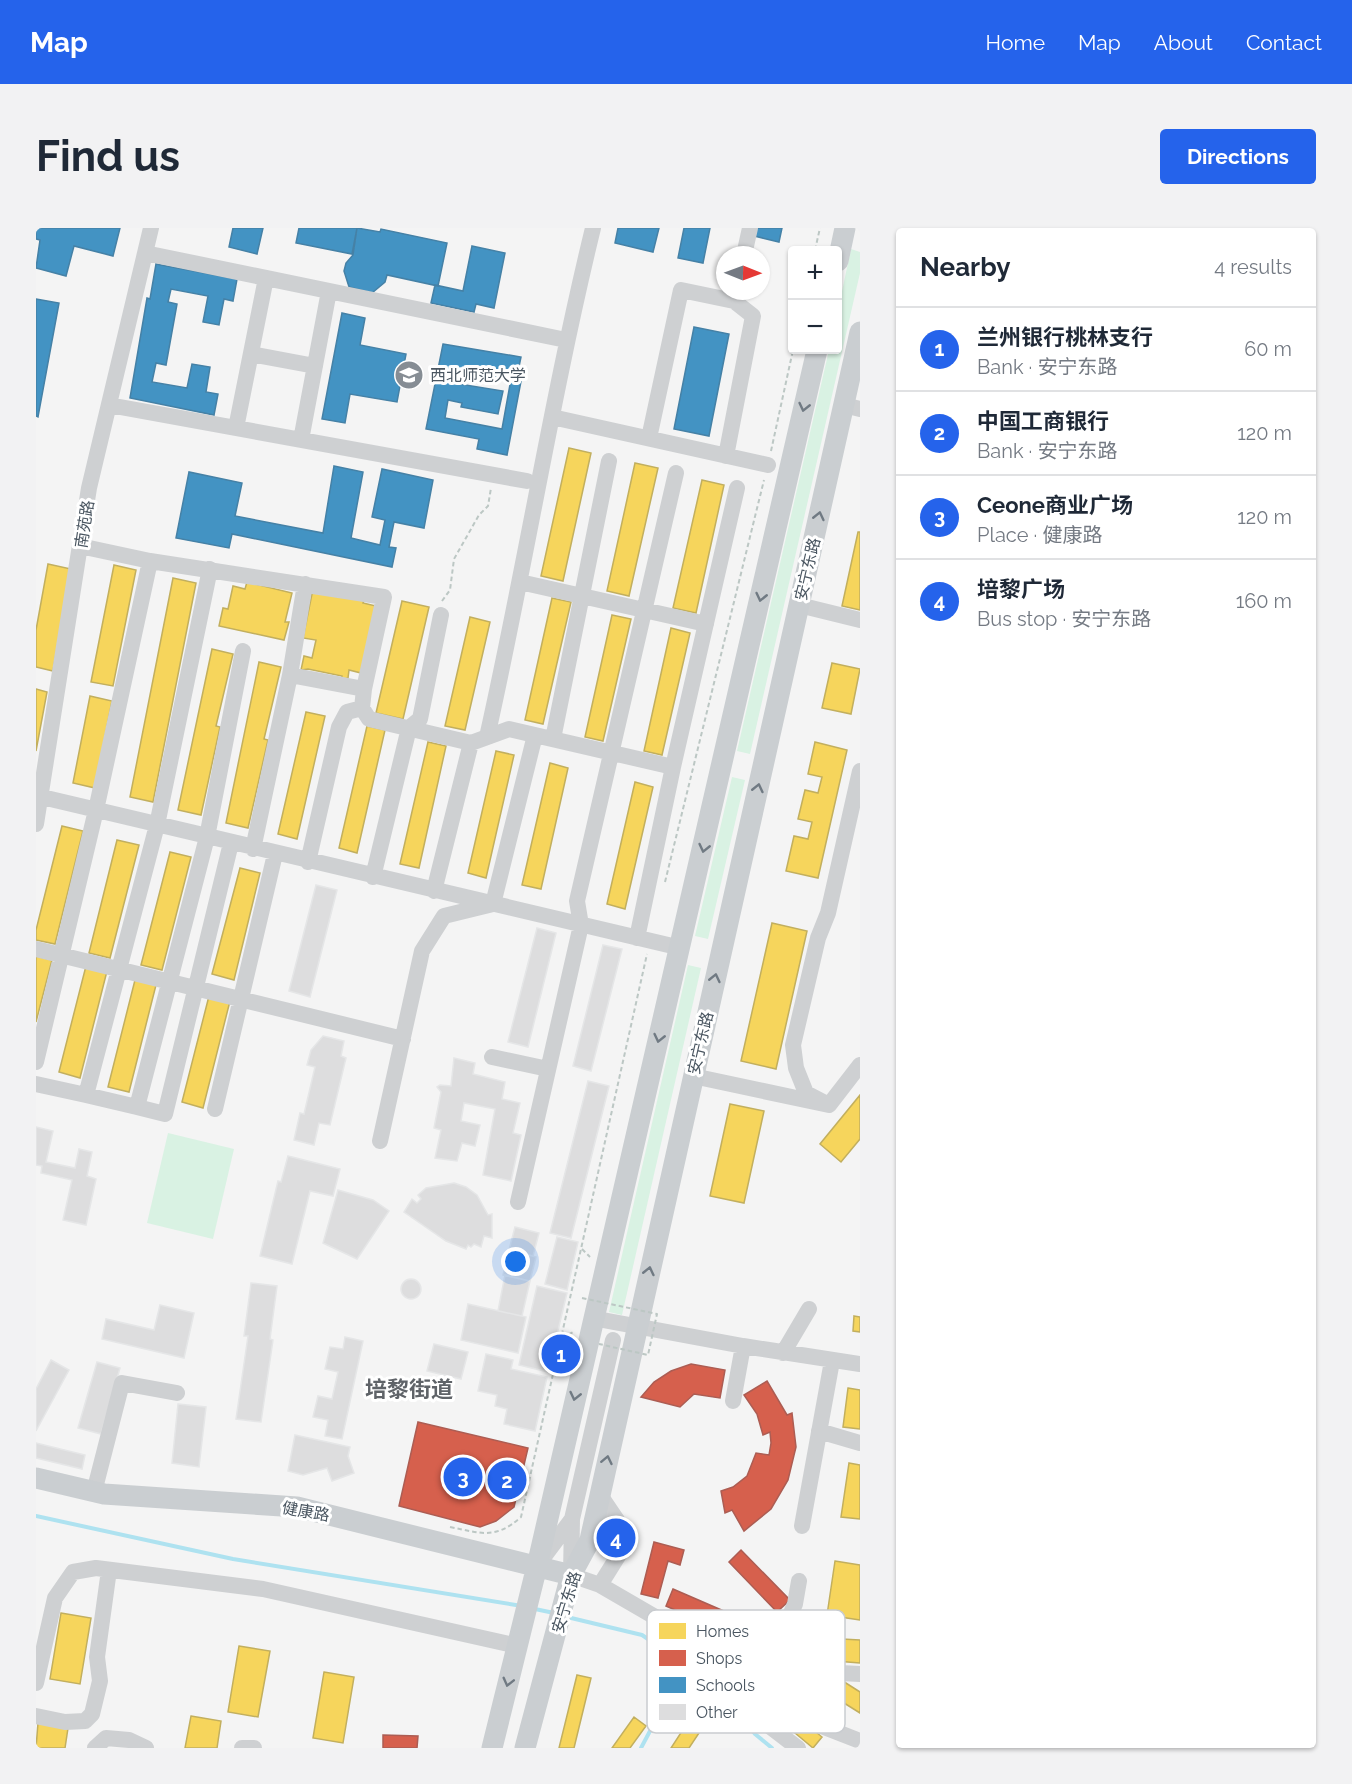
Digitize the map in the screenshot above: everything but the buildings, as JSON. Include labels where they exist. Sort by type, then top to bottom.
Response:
[{"type":"main road","points":[[841,246],[845,228]]},
{"type":"main road","name":"安宁东路","points":[[525,1748],[571,1575],[590,1540],[600,1495],[622,1424],[636,1328],[799,605],[852,407],[860,332]]},
{"type":"main road","points":[[492,1748],[530,1596],[592,1318],[681,948],[816,354]]},
{"type":"main road","name":"健康路","points":[[36,1478],[94,1492],[297,1507],[571,1575]]},
{"type":"street","name":"南苑路","points":[[36,824],[89,488],[151,228]]},
{"type":"street","points":[[487,737],[520,582],[566,340],[593,228]]},
{"type":"street","points":[[746,246],[750,228]]},
{"type":"street","points":[[145,253],[566,340]]},
{"type":"street","points":[[236,428],[266,278]]},
{"type":"street","points":[[649,438],[681,290],[716,294]]},
{"type":"street","points":[[302,440],[329,291]]},
{"type":"street","points":[[726,456],[753,316],[739,300]]},
{"type":"street","points":[[251,354],[315,366]]},
{"type":"street","points":[[109,405],[527,481]]},
{"type":"street","points":[[552,417],[768,465]]},
{"type":"street","points":[[553,739],[609,461]]},
{"type":"street","points":[[518,1202],[581,925],[577,901],[676,473]]},
{"type":"street","points":[[643,939],[673,767],[737,488]]},
{"type":"street","points":[[80,546],[150,561],[384,597],[364,689],[362,708],[369,719],[471,743],[509,729],[673,767]]},
{"type":"street","points":[[36,1062],[96,810],[150,561]]},
{"type":"street","points":[[86,1095],[157,825],[210,569]]},
{"type":"street","points":[[520,582],[706,624]]},
{"type":"street","points":[[253,849],[291,675],[305,584]]},
{"type":"street","points":[[799,605],[860,620]]},
{"type":"street","points":[[373,877],[409,728],[420,719],[441,615]]},
{"type":"street","points":[[137,1107],[207,837],[243,651]]},
{"type":"street","points":[[291,675],[364,689]]},
{"type":"street","points":[[308,862],[339,727],[347,712],[362,708]]},
{"type":"street","points":[[492,904],[535,735]]},
{"type":"street","points":[[434,891],[471,743]]},
{"type":"street","points":[[829,1105],[806,1093],[796,1068],[793,1045],[818,938],[828,913],[860,771]]},
{"type":"street","points":[[42,797],[308,862],[681,948]]},
{"type":"street","points":[[36,1084],[165,1114],[231,843]]},
{"type":"street","points":[[215,1109],[275,854]]},
{"type":"street","points":[[380,1141],[422,951],[444,916],[492,904]]},
{"type":"street","points":[[36,949],[403,1039]]},
{"type":"street","points":[[492,1057],[549,1069]]},
{"type":"street","points":[[829,1105],[860,1065]]},
{"type":"street","points":[[693,1076],[829,1105]]},
{"type":"street","points":[[783,1353],[809,1309]]},
{"type":"street","points":[[592,1318],[636,1328],[860,1364]]},
{"type":"street","points":[[592,1318],[606,1342],[572,1519],[571,1575],[600,1585],[647,1612]]},
{"type":"street","points":[[606,1342],[636,1328]]},
{"type":"street","points":[[733,1401],[743,1346]]},
{"type":"street","points":[[802,1526],[832,1361]]},
{"type":"street","points":[[94,1492],[122,1383],[177,1393]]},
{"type":"street","points":[[819,1431],[860,1443]]},
{"type":"street","points":[[600,1495],[623,1529],[620,1553],[600,1585]]},
{"type":"street","points":[[537,1566],[572,1519]]},
{"type":"street","points":[[36,1683],[55,1598],[73,1572],[96,1568],[263,1588],[520,1636]]},
{"type":"street","points":[[109,1570],[97,1657],[100,1681],[92,1714],[95,1730],[100,1743],[129,1740],[146,1748]]},
{"type":"street","points":[[792,1610],[799,1581]]},
{"type":"street","points":[[845,1673],[860,1674]]},
{"type":"street","points":[[36,1716],[65,1722],[85,1721],[92,1714]]},
{"type":"street","points":[[778,1733],[798,1748]]},
{"type":"street","points":[[840,1733],[860,1741]]},
{"type":"street","points":[[242,1748],[254,1748]]},
{"type":"path","points":[[816,246],[820,228]]},
{"type":"path","points":[[664,883],[768,465],[793,354]]},
{"type":"path","points":[[441,615],[440,603],[450,590],[454,560],[474,522],[488,506],[495,475]]},
{"type":"path","points":[[442,1525],[487,1535],[508,1529],[521,1517],[582,1249],[643,939]]},
{"type":"path","points":[[582,1249],[591,1258]]},
{"type":"path","points":[[582,1298],[657,1314],[648,1355],[606,1342]]},
{"type":"path","points":[[562,1338],[574,1331]]},
{"type":"green space","points":[[851,249],[860,252],[860,273],[842,352],[842,300]]},
{"type":"green space","points":[[828,354],[841,354],[750,754],[737,751]]},
{"type":"green space","points":[[732,777],[745,780],[708,939],[695,936]]},
{"type":"green space","points":[[688,965],[701,968],[622,1315],[609,1312]]},
{"type":"green space","points":[[168,1133],[234,1149],[213,1239],[147,1223]]},
{"type":"waterway","points":[[36,1516],[233,1559],[522,1606]]},
{"type":"waterway","points":[[535,1609],[554,1613]]},
{"type":"waterway","points":[[567,1617],[642,1635],[647,1638]]},
{"type":"waterway","points":[[641,1748],[649,1733]]},
{"type":"waterway","points":[[754,1733],[772,1748]]},
{"type":"place","name":"西北师范大学","points":[[409,375]]},
{"type":"place","name":"兰州银行桃林支行","points":[[561,1354]]},
{"type":"place","name":"Ceone商业广场","points":[[463,1477]]},
{"type":"place","name":"中国工商银行","points":[[507,1480]]},
{"type":"place","name":"培黎广场","points":[[616,1538]]},
{"type":"district","name":"培黎街道","points":[[409,1389]]}]
